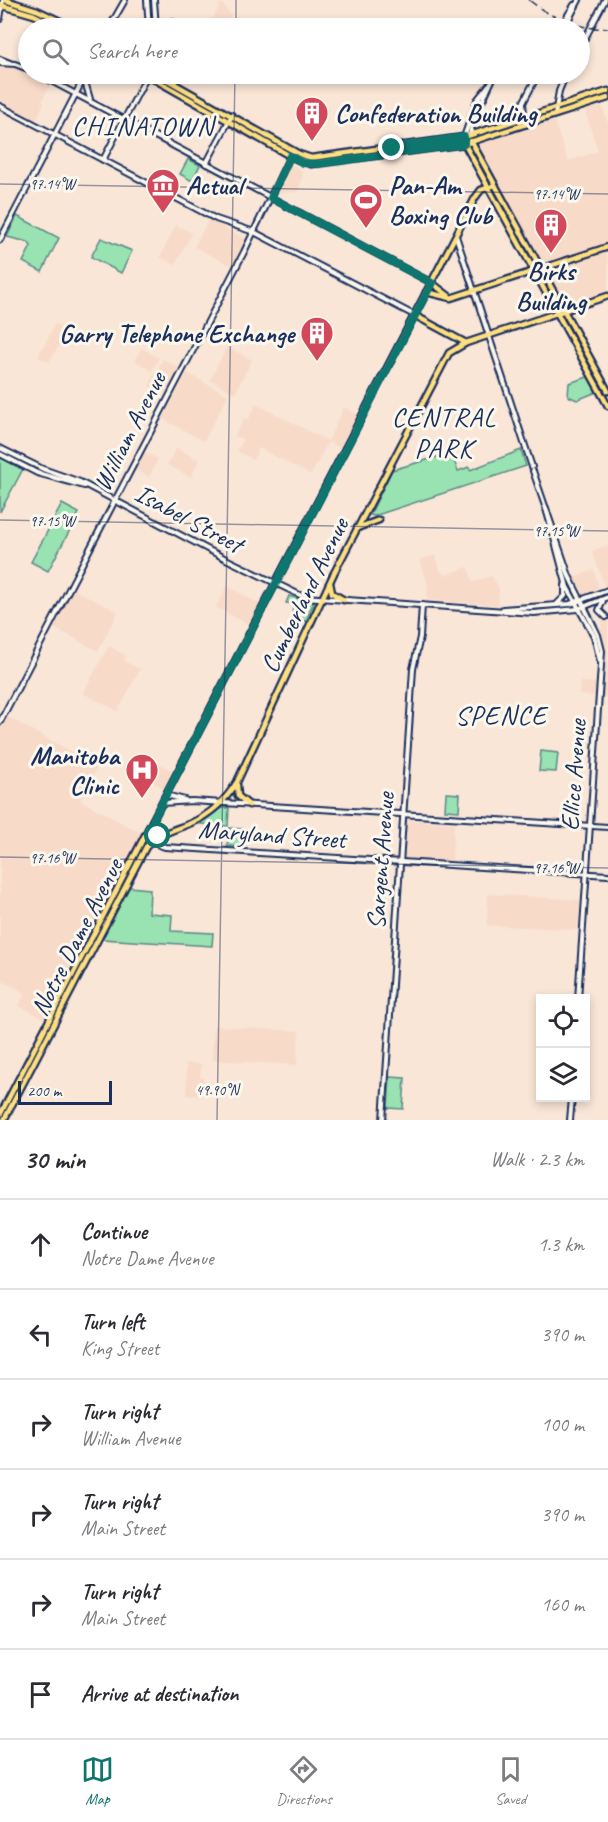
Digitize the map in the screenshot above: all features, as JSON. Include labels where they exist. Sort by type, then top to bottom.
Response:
[{"type":"main road","points":[[115,18],[124,0]]},
{"type":"main road","points":[[147,0],[148,18]]},
{"type":"main road","points":[[154,0],[155,18]]},
{"type":"main road","points":[[590,28],[605,0]]},
{"type":"main road","points":[[568,18],[578,1]]},
{"type":"main road","points":[[0,19],[3,2]]},
{"type":"main road","points":[[3,2],[40,18]]},
{"type":"main road","points":[[3,2],[37,10],[54,18]]},
{"type":"main road","points":[[0,61],[18,65]]},
{"type":"main road","points":[[58,84],[126,118],[206,164],[432,283],[442,294],[455,297]]},
{"type":"main road","points":[[0,240],[81,84]]},
{"type":"main road","points":[[86,84],[90,100]]},
{"type":"main road","points":[[103,160],[142,84]]},
{"type":"main road","points":[[164,84],[303,163],[315,164],[464,144],[608,98]]},
{"type":"main road","points":[[175,84],[311,158],[464,137],[608,91]]},
{"type":"main road","points":[[489,84],[473,121],[470,135],[472,142],[608,391]]},
{"type":"main road","points":[[489,84],[477,100],[464,137],[464,144],[608,406]]},
{"type":"main road","points":[[525,126],[523,103],[533,84]]},
{"type":"main road","points":[[555,116],[562,84]]},
{"type":"main road","points":[[0,106],[222,222],[254,232],[466,343]]},
{"type":"main road","points":[[206,164],[232,115]]},
{"type":"main road","name":"William Avenue","points":[[0,722],[254,232],[290,156]]},
{"type":"main road","points":[[489,187],[495,185]]},
{"type":"main road","name":"Notre Dame Avenue","points":[[0,1115],[447,252],[479,192],[489,187]]},
{"type":"main road","name":"Ellice Avenue","points":[[456,236],[546,508],[564,578],[600,639],[578,994]]},
{"type":"main road","points":[[426,292],[447,299],[608,247]]},
{"type":"main road","name":"Cumberland Avenue","points":[[154,839],[198,819],[220,803],[237,782],[321,599],[448,353],[488,335],[608,296]]},
{"type":"main road","name":"Isabel Street","points":[[0,448],[85,486],[298,595],[321,599],[502,609]]},
{"type":"main road","name":"Isabel Street","points":[[0,454],[37,473],[85,486]]},
{"type":"main road","points":[[357,528],[379,520],[370,519],[365,513]]},
{"type":"main road","name":"Ellice Avenue","points":[[546,514],[578,602]]},
{"type":"main road","points":[[554,606],[565,596],[564,578]]},
{"type":"main road","points":[[330,583],[332,593],[344,600]]},
{"type":"main road","points":[[502,609],[578,602],[608,590]]},
{"type":"main road","points":[[502,609],[534,613],[581,608],[607,598]]},
{"type":"main road","points":[[606,616],[599,609],[607,598]]},
{"type":"main road","name":"Sargent Avenue","points":[[383,1120],[413,669],[420,637],[422,605]]},
{"type":"main road","points":[[237,782],[238,796],[249,805]]},
{"type":"main road","points":[[166,795],[192,801]]},
{"type":"main road","points":[[162,803],[192,801],[608,827]]},
{"type":"main road","points":[[154,818],[154,839]]},
{"type":"main road","name":"Notre Dame Avenue","points":[[4,1120],[141,854],[154,839]]},
{"type":"main road","name":"Maryland Street","points":[[154,839],[159,845],[165,847],[608,875]]},
{"type":"main road","points":[[570,1120],[572,1102]]},
{"type":"shaded area","points":[[221,3],[231,15],[230,18],[213,18]]},
{"type":"shaded area","points":[[0,66],[18,69],[18,84],[51,84],[36,120],[0,103]]},
{"type":"shaded area","points":[[602,106],[608,123],[608,242],[603,244],[608,261],[608,293],[565,308],[476,145],[554,121],[568,161],[598,151],[585,111]]},
{"type":"shaded area","points":[[290,163],[303,174],[298,192],[278,193]]},
{"type":"shaded area","points":[[209,219],[246,239],[232,266],[194,247]]},
{"type":"shaded area","points":[[176,225],[192,233],[175,265],[160,257]]},
{"type":"shaded area","points":[[55,324],[68,331],[49,362],[38,357]]},
{"type":"shaded area","points":[[227,347],[252,360],[235,393],[210,380]]},
{"type":"shaded area","points":[[141,348],[159,358],[152,371],[135,361]]},
{"type":"shaded area","points":[[163,359],[179,367],[165,394],[149,386]]},
{"type":"shaded area","points":[[187,373],[228,395],[204,441],[163,419]]},
{"type":"shaded area","points":[[256,404],[328,441],[344,407],[358,415],[341,448],[328,442],[311,475],[259,448],[253,460],[237,451],[243,440],[235,436],[244,418],[248,420]]},
{"type":"shaded area","points":[[176,448],[199,460],[191,477],[167,465]]},
{"type":"shaded area","points":[[141,451],[158,459],[149,477],[132,468]]},
{"type":"shaded area","points":[[608,545],[608,586],[605,587],[592,551]]},
{"type":"shaded area","points":[[435,555],[441,572],[446,575],[468,567],[473,582],[491,576],[499,588],[498,605],[427,600],[428,585],[420,560]]},
{"type":"shaded area","points":[[594,570],[599,589],[580,596],[573,578]]},
{"type":"shaded area","points":[[227,586],[260,604],[250,625],[216,607]]},
{"type":"shaded area","points":[[73,589],[118,612],[98,651],[53,627]]},
{"type":"shaded area","points":[[602,620],[608,620],[608,697],[579,695],[580,682],[604,683],[606,653],[601,633]]},
{"type":"shaded area","points":[[109,646],[126,656],[124,661],[140,669],[118,711],[83,693]]},
{"type":"shaded area","points":[[0,713],[98,766],[80,800],[141,833],[45,1019],[19,1006],[25,993],[4,982],[0,985]]},
{"type":"shaded area","points":[[158,763],[173,771],[164,788],[149,781]]},
{"type":"shaded area","points":[[407,820],[454,823],[452,861],[405,858]]},
{"type":"shaded area","points":[[488,894],[580,900],[578,930],[487,925]]},
{"type":"shaded area","points":[[214,1026],[299,1031],[297,1065],[212,1060]]},
{"type":"shaded area","points":[[186,1063],[201,1064],[200,1078],[204,1078],[203,1096],[187,1095]]},
{"type":"green space","points":[[188,159],[200,165],[192,181],[180,174]]},
{"type":"green space","points":[[17,216],[59,238],[42,272],[23,262],[31,246],[28,242],[7,237]]},
{"type":"green space","points":[[101,238],[132,251],[121,273],[91,257]]},
{"type":"green space","points":[[591,376],[599,391],[577,400],[568,396],[569,383]]},
{"type":"green space","name":"CENTRAL PARK","points":[[521,450],[526,466],[374,516],[370,515],[392,470],[451,453],[458,471],[469,467],[470,470]]},
{"type":"green space","points":[[0,457],[23,469],[0,512]]},
{"type":"green space","points":[[62,504],[79,513],[48,571],[31,562]]},
{"type":"green space","points":[[289,596],[314,602],[306,621],[292,620],[293,604],[286,603]]},
{"type":"green space","points":[[541,751],[558,753],[556,772],[539,771]]},
{"type":"green space","points":[[446,793],[460,794],[459,811],[445,810]]},
{"type":"green space","points":[[222,808],[229,808],[228,826],[200,824]]},
{"type":"green space","points":[[229,828],[243,829],[242,847],[227,846]]},
{"type":"green space","points":[[129,887],[150,889],[149,913],[172,915],[171,931],[213,933],[212,946],[102,939]]},
{"type":"green space","points":[[390,1077],[405,1078],[403,1109],[388,1108]]},
{"type":"railway","points":[[529,0],[558,18]]},
{"type":"railway","points":[[590,27],[608,28]]},
{"type":"place","name":"Confederation Building","points":[[312,142]]},
{"type":"place","name":"Actual","points":[[163,214]]},
{"type":"place","name":"Pan-Am Boxing Club","points":[[366,229]]},
{"type":"place","name":"Birks Building","points":[[551,254]]},
{"type":"place","name":"Garry Telephone Exchange","points":[[317,362]]},
{"type":"place","name":"Manitoba Clinic","points":[[142,799]]},
{"type":"district","name":"CHINATOWN","points":[[143,126]]},
{"type":"district","name":"CENTRAL PARK","points":[[444,432]]},
{"type":"district","name":"SPENCE","points":[[501,715]]},
{"type":"route","points":[[158,836],[154,839],[152,834],[154,818],[432,283],[271,198],[290,156],[303,163],[318,164],[464,144],[464,137],[392,148]]}]
